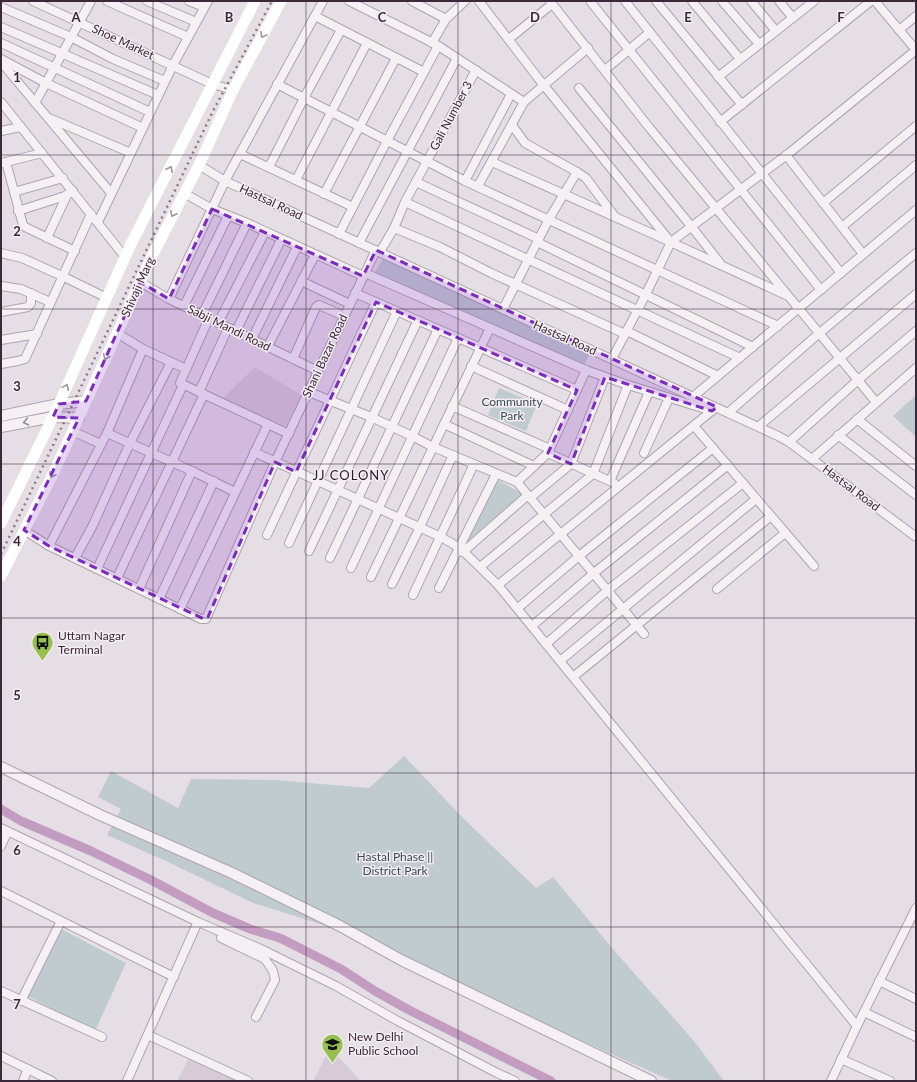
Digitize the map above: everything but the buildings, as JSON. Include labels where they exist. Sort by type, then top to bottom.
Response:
[{"type":"main road","name":"Shivaji Marg","points":[[1,523],[53,417],[125,257],[254,1]]},
{"type":"main road","name":"Shivaji Marg","points":[[1,576],[54,472],[154,252],[199,165],[233,90],[281,1]]},
{"type":"street","name":"Shoe Market","points":[[33,1],[212,84],[233,90]]},
{"type":"street","points":[[35,103],[91,1]]},
{"type":"street","points":[[107,1],[188,37]]},
{"type":"street","points":[[147,1],[196,22]]},
{"type":"street","points":[[98,222],[165,81],[206,4],[190,1]]},
{"type":"street","points":[[169,299],[225,181],[323,1]]},
{"type":"street","points":[[349,1],[435,44],[524,102]]},
{"type":"street","points":[[412,1],[446,19]]},
{"type":"street","points":[[340,234],[386,141],[424,72],[446,19],[465,1]]},
{"type":"street","points":[[479,1],[543,84],[671,242]]},
{"type":"street","points":[[590,1],[771,230],[821,290]]},
{"type":"street","points":[[625,1],[841,273]]},
{"type":"street","points":[[656,1],[742,105]]},
{"type":"street","points":[[692,1],[740,59]]},
{"type":"street","points":[[722,1],[759,44]]},
{"type":"street","points":[[751,1],[776,31]]},
{"type":"street","points":[[779,1],[793,18]]},
{"type":"street","points":[[720,122],[871,1]]},
{"type":"street","points":[[612,359],[638,311],[671,242],[786,156],[916,50],[875,1]]},
{"type":"street","points":[[509,39],[551,2],[648,126],[876,402]]},
{"type":"street","points":[[718,76],[812,2]]},
{"type":"street","points":[[1,7],[71,37],[113,60],[165,81]]},
{"type":"street","points":[[315,16],[424,72]]},
{"type":"street","points":[[899,30],[916,16]]},
{"type":"street","points":[[1,27],[158,96]]},
{"type":"street","points":[[269,167],[341,30]]},
{"type":"street","points":[[605,70],[650,32]]},
{"type":"street","points":[[1,43],[150,112]]},
{"type":"street","points":[[296,180],[367,43]]},
{"type":"street","points":[[478,186],[524,102],[543,84],[588,48]]},
{"type":"street","points":[[324,194],[396,58]]},
{"type":"street","points":[[359,243],[457,58]]},
{"type":"street","points":[[1,60],[46,83],[143,128]]},
{"type":"street","points":[[1,60],[46,117],[111,193]]},
{"type":"street","name":"Gali Number 3","points":[[405,202],[476,70]]},
{"type":"street","points":[[277,84],[466,181],[778,326]]},
{"type":"street","points":[[580,88],[722,266]]},
{"type":"street","points":[[466,181],[512,94]]},
{"type":"street","points":[[1,102],[63,178],[70,193],[98,222],[125,257]]},
{"type":"street","points":[[46,117],[131,153]]},
{"type":"street","points":[[512,125],[525,143],[586,178],[615,217]]},
{"type":"street","points":[[823,203],[916,126]]},
{"type":"street","points":[[1,131],[21,127]]},
{"type":"street","points":[[42,153],[4,163],[14,192],[18,211],[25,227],[74,251]]},
{"type":"street","points":[[240,154],[353,207]]},
{"type":"street","points":[[786,156],[863,254]]},
{"type":"street","points":[[492,162],[788,296]]},
{"type":"street","name":"Hastsal Road","points":[[199,165],[225,181],[694,396],[714,409],[729,412],[759,426],[789,442],[812,458],[916,537]]},
{"type":"street","points":[[842,227],[916,165]]},
{"type":"street","points":[[502,309],[548,219],[562,194],[577,172]]},
{"type":"street","points":[[14,192],[63,178]]},
{"type":"street","points":[[416,182],[538,240],[753,347]]},
{"type":"street","points":[[18,211],[70,193]]},
{"type":"street","points":[[47,238],[70,193]]},
{"type":"street","points":[[184,193],[212,209],[246,223],[314,255],[490,328],[586,370],[649,392],[714,409]]},
{"type":"street","points":[[405,202],[740,358]]},
{"type":"street","name":"Shani Bazar Road","points":[[180,609],[201,619],[206,619],[208,617],[275,462],[344,316],[364,275],[394,228],[405,202]]},
{"type":"street","points":[[694,396],[916,210]]},
{"type":"street","points":[[1,364],[25,359],[91,214]]},
{"type":"street","points":[[184,306],[228,216]]},
{"type":"street","points":[[246,223],[180,382],[183,385],[289,434]]},
{"type":"street","points":[[394,228],[440,247],[515,284],[718,376]]},
{"type":"street","points":[[218,323],[265,232]]},
{"type":"street","points":[[117,578],[232,330],[281,240]]},
{"type":"street","points":[[252,339],[297,247]]},
{"type":"street","points":[[729,412],[819,333],[916,252]]},
{"type":"street","points":[[1,253],[22,258],[107,298]]},
{"type":"street","points":[[268,346],[314,255]]},
{"type":"street","points":[[301,281],[350,304]]},
{"type":"street","name":"Sabji Mandi Road","points":[[140,282],[169,299],[268,346],[318,372]]},
{"type":"street","points":[[1,286],[20,289],[50,302]]},
{"type":"street","points":[[1,312],[28,307],[31,303],[31,293]]},
{"type":"street","points":[[355,293],[577,390]]},
{"type":"street","points":[[759,426],[916,294]]},
{"type":"street","points":[[267,535],[376,302]]},
{"type":"street","points":[[293,359],[316,307],[319,305],[344,316]]},
{"type":"street","points":[[289,543],[397,311]]},
{"type":"street","points":[[309,551],[418,320]]},
{"type":"street","points":[[371,577],[490,328]]},
{"type":"street","points":[[330,558],[438,329]]},
{"type":"street","points":[[789,442],[858,380],[916,331]]},
{"type":"street","points":[[117,333],[143,349],[186,369]]},
{"type":"street","points":[[1,340],[37,334]]},
{"type":"street","points":[[351,568],[458,338]]},
{"type":"street","points":[[49,546],[107,432],[143,349]]},
{"type":"street","points":[[75,558],[93,525],[130,443],[171,362]]},
{"type":"street","points":[[471,366],[568,410]]},
{"type":"street","points":[[812,458],[916,368]]},
{"type":"street","points":[[517,482],[549,451],[586,370]]},
{"type":"street","points":[[462,550],[571,464],[605,377]]},
{"type":"street","points":[[97,569],[183,385]]},
{"type":"street","points":[[480,567],[593,474],[628,385]]},
{"type":"street","points":[[309,392],[371,417],[453,456],[517,482],[644,634]]},
{"type":"street","points":[[610,481],[649,392]]},
{"type":"street","points":[[644,453],[669,398]]},
{"type":"street","points":[[1,416],[59,404],[86,402]]},
{"type":"street","points":[[452,406],[549,451],[571,464],[620,485]]},
{"type":"street","points":[[498,585],[714,409]]},
{"type":"street","points":[[1,427],[53,417],[78,418]]},
{"type":"street","points":[[857,419],[916,466]]},
{"type":"street","points":[[24,530],[49,546],[180,609],[268,424]]},
{"type":"street","points":[[444,424],[534,466]]},
{"type":"street","points":[[694,426],[814,566]]},
{"type":"street","points":[[72,431],[101,444]]},
{"type":"street","points":[[107,432],[172,461],[235,492]]},
{"type":"street","points":[[838,435],[916,495]]},
{"type":"street","points":[[518,608],[579,556],[713,448]]},
{"type":"street","points":[[254,452],[441,537],[462,550],[480,567],[518,608],[857,1026]]},
{"type":"street","points":[[392,584],[453,456]]},
{"type":"street","points":[[413,595],[474,464]]},
{"type":"street","points":[[532,626],[728,465]]},
{"type":"street","points":[[139,589],[192,471]]},
{"type":"street","points":[[439,588],[462,550],[496,474]]},
{"type":"street","points":[[159,599],[214,481]]},
{"type":"street","points":[[546,644],[608,590],[743,483]]},
{"type":"street","points":[[560,661],[756,499]]},
{"type":"street","points":[[573,677],[771,516]]},
{"type":"street","points":[[717,589],[785,533]]},
{"type":"street","points":[[1,767],[100,815],[232,873],[340,926],[401,960],[652,1081]]},
{"type":"street","points":[[1,828],[205,925],[261,949],[336,986],[398,1021],[515,1081]]},
{"type":"street","points":[[1,846],[4,834],[265,959],[273,971],[275,980],[256,1017]]},
{"type":"street","points":[[1,891],[174,977]]},
{"type":"street","points":[[831,1081],[916,908]]},
{"type":"street","points":[[21,1001],[61,921]]},
{"type":"street","points":[[127,1081],[196,926]]},
{"type":"street","points":[[879,981],[916,999]]},
{"type":"street","points":[[1,992],[102,1037]]},
{"type":"street","points":[[864,1012],[916,1037]]},
{"type":"street","points":[[148,1035],[248,1081]]},
{"type":"street","points":[[1,1056],[52,1081]]},
{"type":"street","points":[[841,1059],[890,1081]]},
{"type":"street","points":[[23,1081],[28,1069]]},
{"type":"highlighted area","points":[[212,209],[363,276],[376,250],[717,407],[712,411],[605,377],[571,464],[548,453],[577,390],[376,302],[296,472],[275,462],[208,617],[204,619],[49,546],[24,530],[79,418],[53,417],[59,404],[86,401],[140,282],[169,299]]},
{"type":"shaded area","points":[[255,367],[301,395],[286,426],[222,399]]},
{"type":"shaded area","name":"New Delhi Public School","points":[[330,1048],[361,1081],[313,1081]]},
{"type":"shaded area","points":[[189,1058],[238,1081],[177,1081]]},
{"type":"green space","points":[[383,258],[590,354],[582,368],[374,274]]},
{"type":"green space","name":"Community Park","points":[[499,388],[537,404],[526,431],[488,415]]},
{"type":"green space","points":[[916,395],[916,437],[893,416]]},
{"type":"green space","points":[[496,479],[523,494],[468,541]]},
{"type":"green space","name":"Hastal Phase || District Park","points":[[404,756],[463,818],[536,888],[553,877],[618,955],[694,1041],[724,1081],[672,1081],[433,974],[378,942],[253,903],[166,861],[107,835],[121,809],[98,797],[111,771],[178,808],[191,779],[275,780],[369,788]]},
{"type":"green space","points":[[59,928],[126,963],[95,1031],[23,994]]},
{"type":"waterway","points":[[1,809],[21,821],[91,851],[149,879],[213,913],[250,929],[280,938],[341,969],[375,991],[409,1010],[551,1081]]},
{"type":"railway","points":[[1,554],[213,111],[272,1]]},
{"type":"place","name":"Uttam Nagar Terminal","points":[[42,662]]},
{"type":"place","name":"New Delhi Public School","points":[[333,1064]]},
{"type":"district","name":"JJ COLONY","points":[[351,475]]}]
